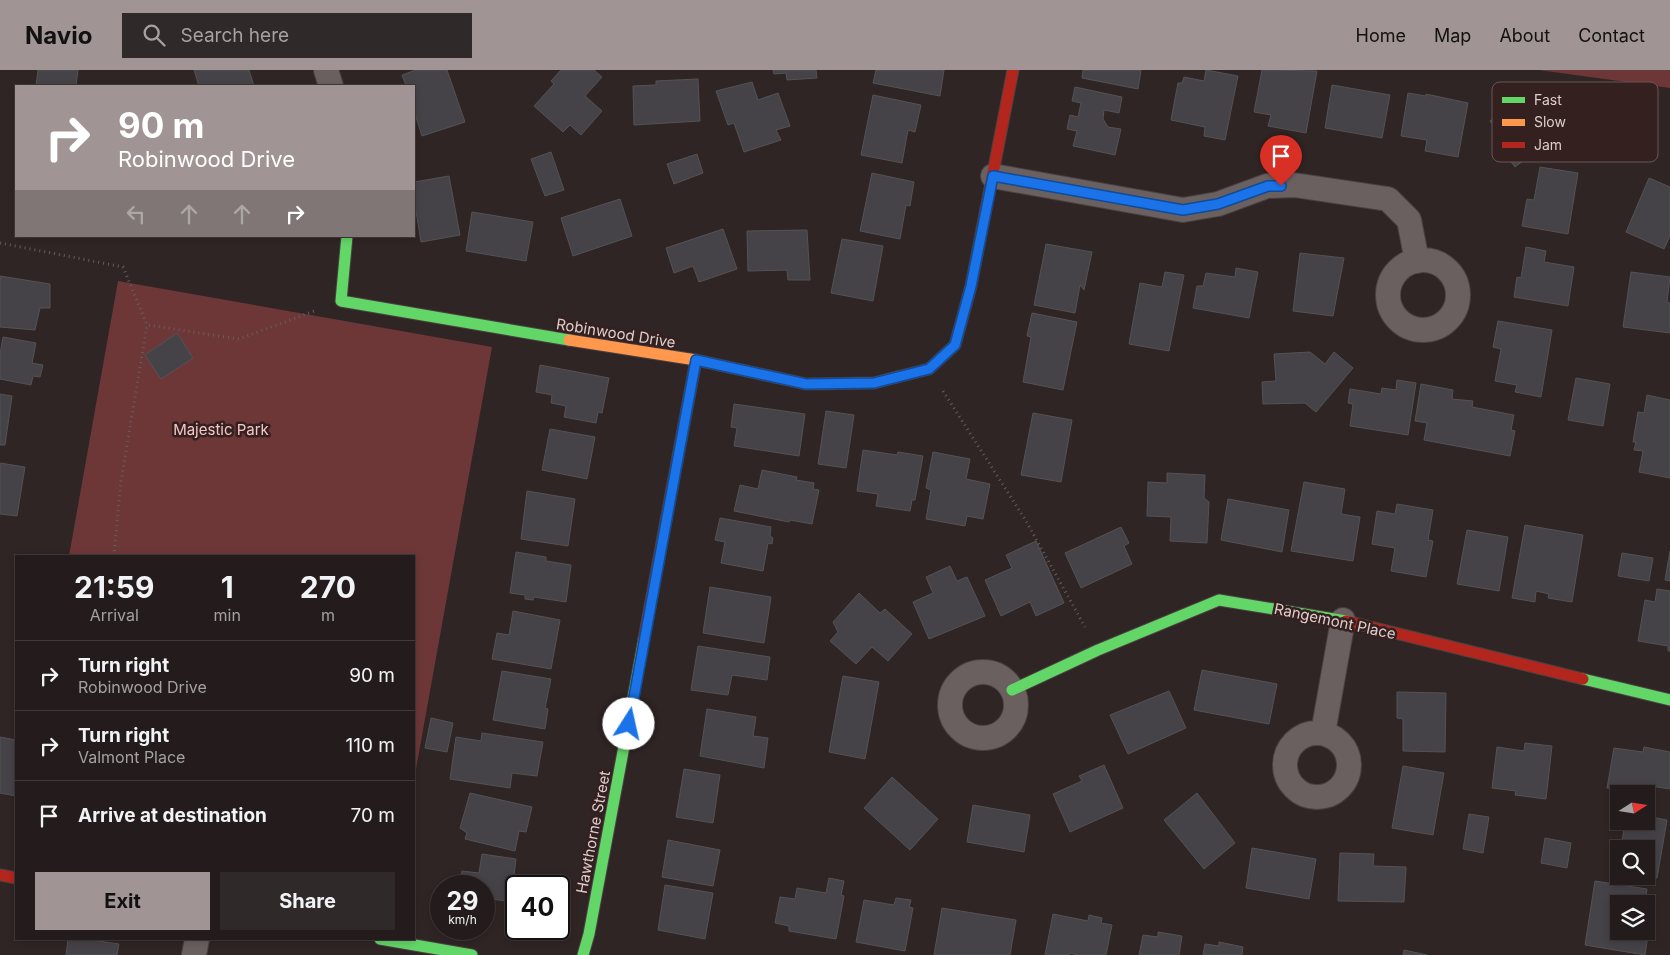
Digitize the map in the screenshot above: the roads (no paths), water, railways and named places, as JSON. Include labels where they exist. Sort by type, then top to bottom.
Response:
[{"type":"street","points":[[326,70],[332,85]]},
{"type":"street","name":"Robinwood Drive","points":[[347,237],[341,301],[455,322],[696,360],[806,384],[874,383],[929,369],[955,345],[971,286],[1014,70]]},
{"type":"street","points":[[993,176],[1183,210],[1218,204],[1268,186],[1294,185],[1388,199],[1409,220],[1417,261]]},
{"type":"street","name":"Hawthorne Street","points":[[583,955],[589,934],[696,360]]},
{"type":"street","name":"Rangemont Place","points":[[1012,690],[1098,650],[1219,600],[1343,620],[1670,700]]},
{"type":"street","points":[[1323,733],[1343,620]]},
{"type":"street","points":[[0,875],[15,878]]},
{"type":"street","points":[[194,955],[196,940]]},
{"type":"street","points":[[386,940],[472,955]]},
{"type":"park label","name":"Majestic Park","points":[[221,429]]}]
